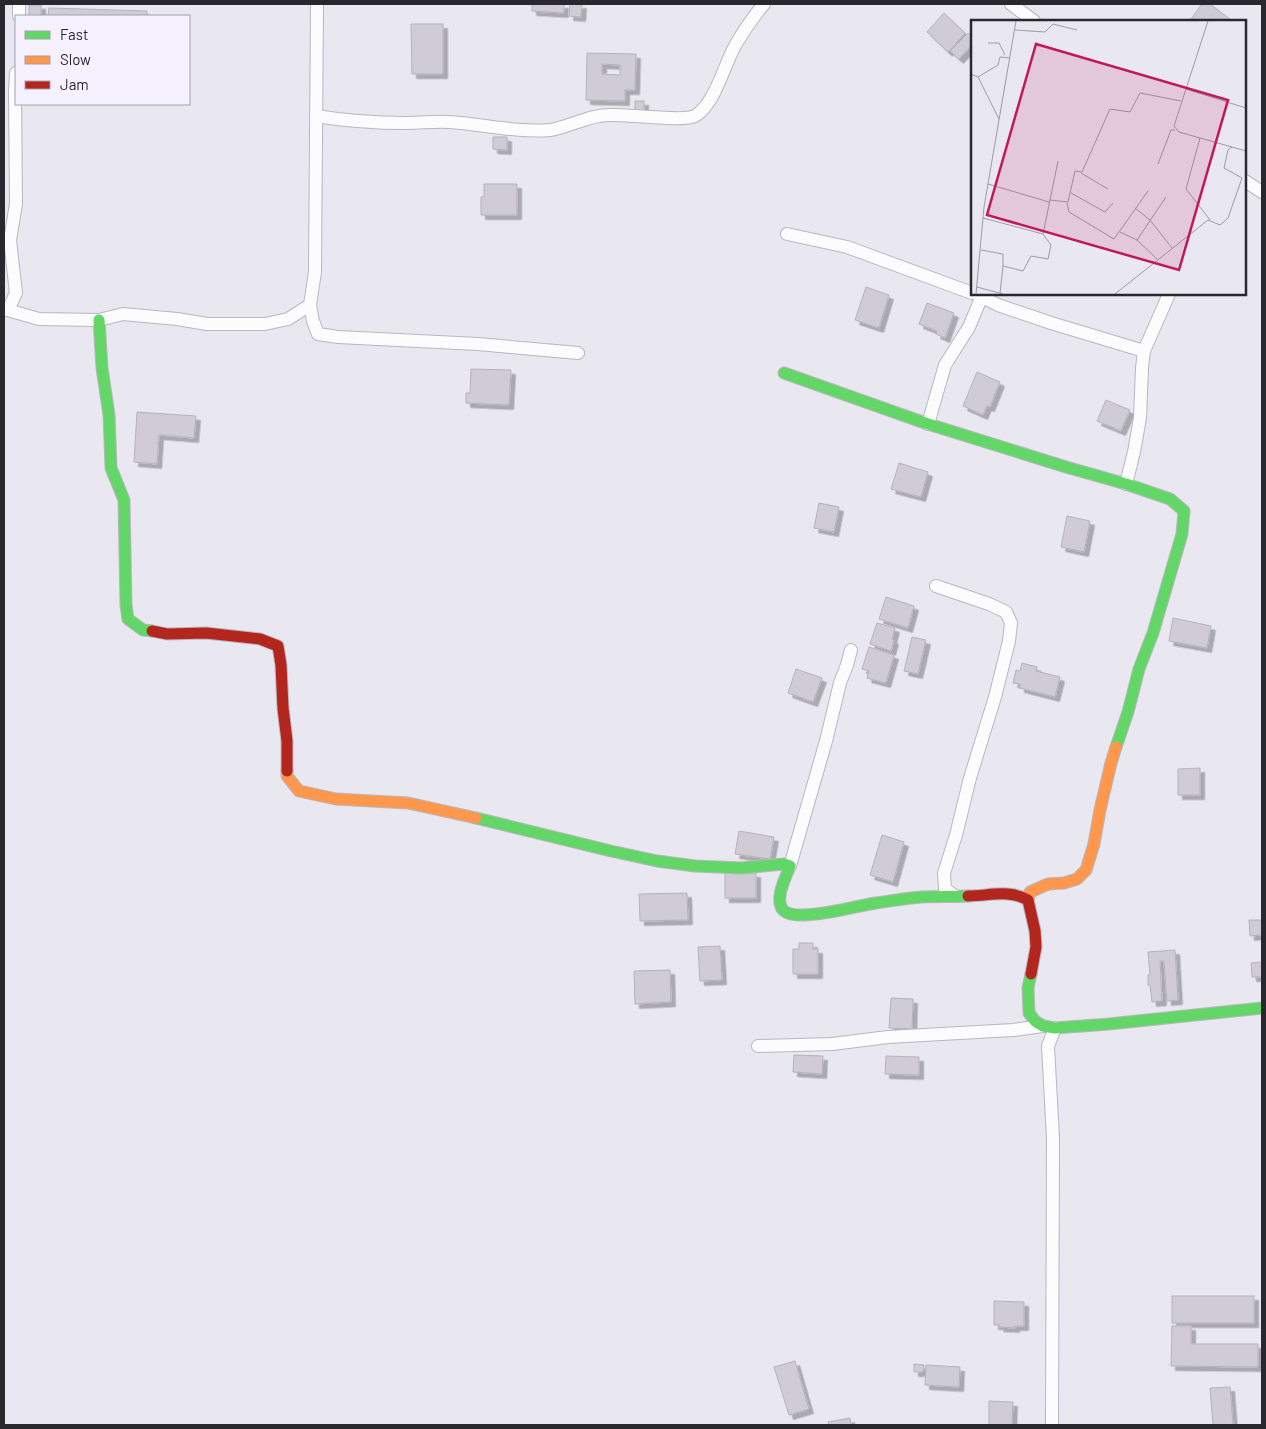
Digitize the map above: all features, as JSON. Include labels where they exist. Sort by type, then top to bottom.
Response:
[{"type":"street","points":[[317,4],[315,272],[310,304],[318,334],[338,338],[478,344],[578,353]]},
{"type":"street","points":[[316,116],[406,123],[449,122],[532,130],[550,130],[578,123],[594,116],[681,118],[694,116],[705,107],[737,42],[764,4]]},
{"type":"street","points":[[1011,4],[1033,20]]},
{"type":"street","points":[[15,105],[16,204],[10,240],[16,293],[6,310],[39,320],[99,320],[123,314],[208,324],[265,324],[288,319],[310,304]]},
{"type":"street","points":[[1246,182],[1262,192]]},
{"type":"street","points":[[787,234],[847,247],[971,291]]},
{"type":"street","points":[[928,424],[945,365],[969,327],[979,295]]},
{"type":"street","points":[[981,295],[998,304],[1051,323],[1144,351]]},
{"type":"street","points":[[1126,484],[1140,418],[1144,351],[1169,295]]},
{"type":"street","points":[[99,320],[102,368],[109,415],[111,468],[124,500],[126,605],[128,619],[143,630],[167,634],[206,633],[260,639],[278,646],[287,740],[287,776],[299,791],[336,799],[417,804],[611,852],[658,861],[695,866],[741,868],[784,864],[790,866]]},
{"type":"street","points":[[784,372],[928,424],[1170,499],[1184,512],[1182,534],[1153,633],[1139,669],[1128,712],[1111,763],[1094,844],[1086,870],[1078,879],[1064,883],[1048,884],[1030,892],[1028,900],[1035,931],[1036,947],[1028,988],[1029,1013],[1035,1021],[1049,1027]]},
{"type":"street","points":[[936,586],[989,604],[1006,612],[1011,623],[1009,641],[995,697],[944,873],[946,889],[955,896]]},
{"type":"street","points":[[851,650],[840,683],[826,741],[790,866],[782,888],[780,902],[783,909],[790,914],[801,915],[924,897],[977,896],[1005,893],[1020,894],[1028,900]]},
{"type":"street","points":[[758,1046],[832,1044],[888,1037],[1013,1030],[1262,1008]]},
{"type":"street","points":[[1049,1027],[1048,1046],[1053,1138],[1052,1425]]},
{"type":"building","points":[[532,4],[564,4],[564,13],[532,11]]},
{"type":"building","points":[[570,4],[582,4],[581,17],[569,16]]},
{"type":"building","points":[[1202,4],[1210,4],[1230,19],[1192,20]]},
{"type":"building","points":[[29,5],[41,5],[41,15],[29,15]]},
{"type":"building","points":[[49,8],[147,11],[147,15],[48,15]]},
{"type":"building","points":[[944,13],[965,33],[948,52],[927,32]]},
{"type":"building","points":[[411,24],[443,24],[443,74],[412,74]]},
{"type":"building","points":[[968,33],[971,36],[971,46],[959,59],[950,51]]},
{"type":"building","points":[[587,53],[636,54],[635,90],[625,90],[625,101],[586,100]],"holes":[[[602,64],[620,65],[620,75],[602,74]]]},
{"type":"building","points":[[635,101],[644,101],[644,111],[635,111]]},
{"type":"building","points":[[493,137],[507,137],[507,150],[493,149]]},
{"type":"building","points":[[484,184],[517,184],[517,215],[481,215],[481,197],[484,197]]},
{"type":"building","points":[[866,287],[889,295],[879,328],[855,320]]},
{"type":"building","points":[[927,303],[954,313],[945,338],[936,334],[937,331],[919,324]]},
{"type":"building","points":[[471,369],[511,370],[509,405],[466,403],[466,393],[470,393]]},
{"type":"building","points":[[977,372],[1000,382],[990,407],[987,406],[983,415],[963,406]]},
{"type":"building","points":[[1106,400],[1130,410],[1121,431],[1097,421]]},
{"type":"building","points":[[137,412],[196,416],[194,438],[159,435],[157,464],[134,462]]},
{"type":"building","points":[[899,463],[928,472],[921,497],[891,489]]},
{"type":"building","points":[[819,503],[839,507],[834,532],[814,528]]},
{"type":"building","points":[[1067,516],[1090,521],[1084,552],[1061,547]]},
{"type":"building","points":[[886,597],[914,606],[908,628],[879,619]]},
{"type":"building","points":[[1173,618],[1211,626],[1207,648],[1169,641]]},
{"type":"building","points":[[877,623],[895,628],[891,651],[870,644]]},
{"type":"building","points":[[912,637],[926,640],[918,674],[904,671]]},
{"type":"building","points":[[869,647],[894,655],[886,683],[867,678],[869,671],[862,669]]},
{"type":"building","points":[[1022,663],[1037,667],[1036,671],[1060,677],[1055,697],[1020,688],[1020,684],[1013,683],[1016,670],[1020,671]]},
{"type":"building","points":[[796,669],[822,678],[813,702],[788,693]]},
{"type":"building","points":[[1200,768],[1200,795],[1178,795],[1178,769]]},
{"type":"building","points":[[739,831],[774,837],[770,859],[735,854]]},
{"type":"building","points":[[882,835],[904,842],[893,882],[870,875]]},
{"type":"building","points":[[725,873],[756,873],[756,898],[725,898]]},
{"type":"building","points":[[687,893],[688,920],[640,921],[639,894]]},
{"type":"building","points":[[1249,920],[1262,920],[1262,935],[1250,936]]},
{"type":"building","points":[[799,943],[813,943],[813,949],[818,949],[818,974],[793,974],[793,949],[799,949]]},
{"type":"building","points":[[720,946],[722,980],[700,981],[698,947]]},
{"type":"building","points":[[1175,950],[1178,1000],[1167,1001],[1164,961],[1160,961],[1162,1001],[1152,1002],[1150,985],[1148,985],[1148,975],[1150,974],[1148,952]]},
{"type":"building","points":[[1262,962],[1262,977],[1252,977],[1251,963]]},
{"type":"building","points":[[670,970],[671,1002],[635,1004],[634,971]]},
{"type":"building","points":[[891,998],[913,999],[912,1029],[889,1028]]},
{"type":"building","points":[[794,1055],[823,1056],[822,1074],[793,1072]]},
{"type":"building","points":[[886,1056],[919,1057],[919,1075],[885,1074]]},
{"type":"building","points":[[1172,1296],[1254,1296],[1254,1323],[1172,1323]]},
{"type":"building","points":[[994,1301],[1024,1302],[1024,1326],[1015,1326],[1015,1328],[994,1325]]},
{"type":"building","points":[[1172,1326],[1191,1326],[1191,1344],[1258,1344],[1258,1367],[1171,1366]]},
{"type":"building","points":[[795,1361],[809,1409],[789,1415],[774,1367]]},
{"type":"building","points":[[914,1364],[924,1365],[923,1372],[914,1372]]},
{"type":"building","points":[[926,1365],[960,1367],[959,1387],[925,1385]]},
{"type":"building","points":[[1230,1387],[1233,1425],[1213,1425],[1210,1388]]},
{"type":"building","points":[[989,1401],[1013,1402],[1012,1425],[989,1425]]},
{"type":"building","points":[[850,1418],[851,1425],[829,1425],[828,1422]]},
{"type":"traffic: fast","points":[[99,320],[102,368],[109,415],[111,468],[124,500],[126,605],[128,619],[143,630],[152,631]]},
{"type":"traffic: fast","points":[[784,373],[928,424],[1170,499],[1184,511],[1182,534],[1153,633],[1139,669],[1128,712],[1116,747]]},
{"type":"traffic: fast","points":[[476,818],[657,861],[695,866],[741,868],[784,864],[790,866],[780,894],[780,900],[783,910],[794,914],[820,914],[916,897],[968,896]]},
{"type":"traffic: fast","points":[[1031,974],[1028,988],[1029,1013],[1035,1021],[1043,1026],[1055,1028],[1262,1008]]},
{"type":"traffic: slow","points":[[1028,900],[1030,892],[1048,884],[1064,883],[1077,879],[1086,870],[1094,844],[1100,810],[1116,747]]},
{"type":"traffic: slow","points":[[287,771],[287,776],[299,791],[336,799],[408,803],[476,818]]},
{"type":"traffic: jam","points":[[152,631],[167,634],[206,633],[260,639],[278,646],[287,741],[287,771]]},
{"type":"traffic: jam","points":[[968,896],[1006,894],[1028,900],[1035,931],[1036,947],[1031,974]]}]
